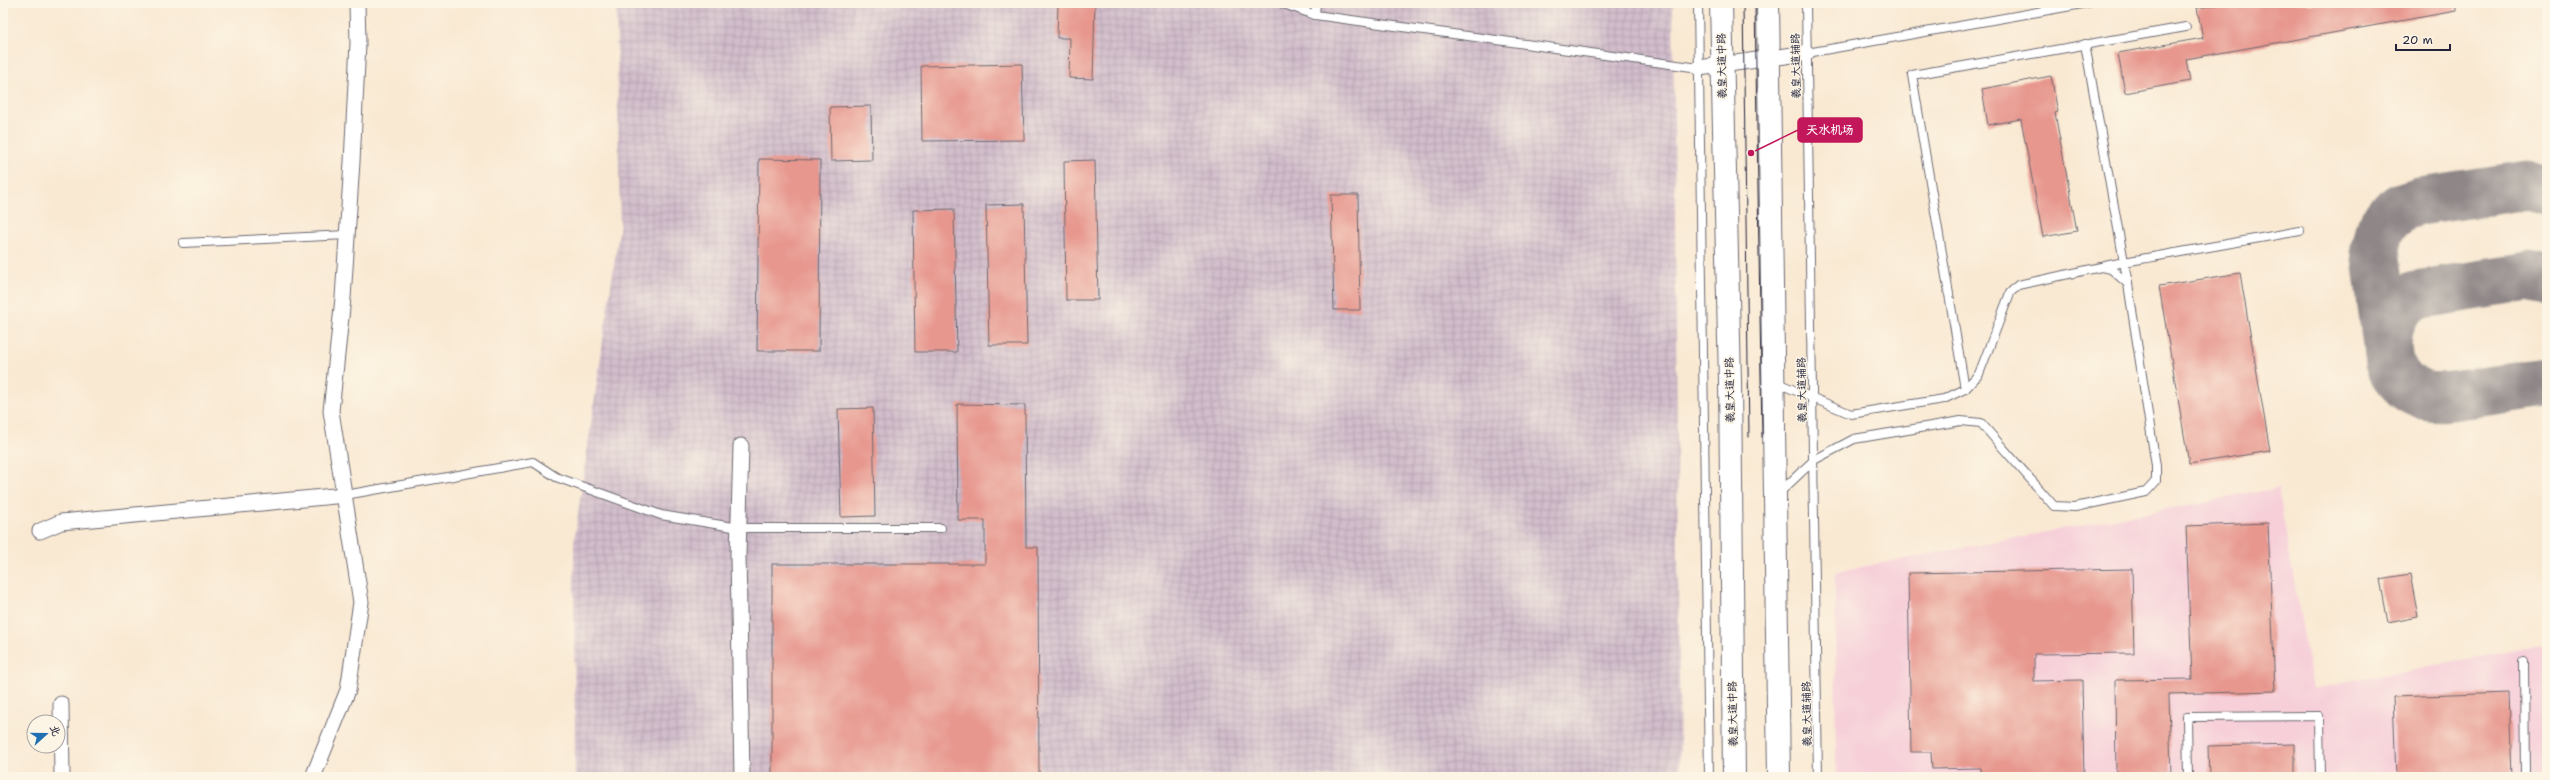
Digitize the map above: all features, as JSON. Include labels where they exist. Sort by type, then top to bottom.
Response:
[{"type":"main road","name":"羲皇大道中路","points":[[1721,3],[1730,381],[1734,777]]},
{"type":"main road","points":[[1768,3],[1779,777]]},
{"type":"street","points":[[313,777],[348,690],[361,602],[331,411],[347,235],[358,44],[357,3]]},
{"type":"street","points":[[1699,68],[1807,53]]},
{"type":"street","points":[[741,446],[739,528],[742,777]]},
{"type":"street","points":[[40,531],[60,522],[345,495]]},
{"type":"street","points":[[61,704],[62,777]]},
{"type":"lane","points":[[1281,3],[1315,15],[1699,68]]},
{"type":"lane","points":[[1315,15],[1316,3]]},
{"type":"lane","points":[[1698,3],[1709,777]]},
{"type":"lane","name":"羲皇大道辅路","points":[[1806,3],[1818,777]]},
{"type":"lane","points":[[1807,53],[2088,3]]},
{"type":"lane","points":[[1965,389],[1912,75],[2186,27]]},
{"type":"lane","points":[[1775,497],[1814,460],[1854,439],[1961,421],[1981,423],[2054,506],[2075,507],[2146,492],[2156,480],[2156,466],[2128,284],[2085,44]]},
{"type":"lane","points":[[1774,381],[1813,400],[1851,414],[1944,399],[1965,389],[1979,374],[2010,293],[2018,285],[2124,262],[2300,231]]},
{"type":"lane","points":[[183,243],[347,235]]},
{"type":"lane","points":[[2100,267],[2111,269],[2128,284]]},
{"type":"lane","points":[[345,495],[533,462],[556,476],[661,515],[739,528],[941,528]]},
{"type":"lane","points":[[2524,661],[2525,777]]},
{"type":"lane","points":[[2188,777],[2187,717],[2319,716],[2320,777]]},
{"type":"shaded area","points":[[616,3],[1673,3],[1680,777],[575,777],[574,542],[620,224]]},
{"type":"shaded area","points":[[2278,488],[2313,689],[2547,643],[2547,777],[1836,777],[1835,572]]},
{"type":"building","points":[[1058,3],[1095,3],[1093,79],[1069,78],[1070,38],[1057,38]]},
{"type":"building","points":[[2228,3],[2456,3],[2456,11],[2186,59],[2190,81],[2125,93],[2118,53],[2203,38],[2197,8]]},
{"type":"building","points":[[1022,64],[1024,140],[922,141],[921,66]]},
{"type":"building","points":[[2051,76],[2058,112],[2055,113],[2077,231],[2043,237],[2021,119],[1988,125],[1982,89]]},
{"type":"building","points":[[871,106],[872,160],[831,161],[830,107]]},
{"type":"building","points":[[759,159],[820,160],[819,351],[757,351]]},
{"type":"building","points":[[1095,160],[1098,300],[1066,300],[1064,161]]},
{"type":"building","points":[[1331,195],[1358,195],[1360,310],[1334,310]]},
{"type":"building","points":[[1024,204],[1027,345],[989,345],[986,205]]},
{"type":"building","points":[[954,209],[957,352],[915,352],[913,210]]},
{"type":"building","points":[[2240,273],[2270,451],[2189,464],[2159,286]]},
{"type":"building","points":[[957,404],[1025,405],[1026,547],[1038,547],[1039,777],[772,777],[772,564],[985,564],[985,520],[958,520]]},
{"type":"building","points":[[873,408],[875,516],[841,517],[838,409]]},
{"type":"building","points":[[2268,523],[2275,691],[2169,694],[2171,777],[2116,777],[2115,680],[2192,679],[2186,526]]},
{"type":"building","points":[[2132,569],[2134,653],[2034,654],[2034,681],[2082,680],[2084,777],[1981,777],[1981,768],[1932,769],[1931,752],[1911,752],[1908,573]]},
{"type":"building","points":[[2410,574],[2418,617],[2388,623],[2380,579]]},
{"type":"building","points":[[2509,693],[2512,777],[2396,777],[2393,697]]},
{"type":"building","points":[[2295,744],[2295,777],[2209,777],[2208,746]]},
{"type":"taxiway","points":[[2547,193],[2528,185],[2420,201],[2401,207],[2388,217],[2379,231],[2375,249],[2389,363],[2407,387],[2417,393],[2439,397],[2547,383]]},
{"type":"taxiway","points":[[2387,345],[2389,329],[2394,316],[2402,304],[2416,295],[2528,277],[2547,281]]},
{"type":"tram line","points":[[1743,3],[1749,437]]},
{"type":"tram line","points":[[1755,3],[1762,437]]},
{"type":"place","name":"天水机场","points":[[1751,153]]}]
